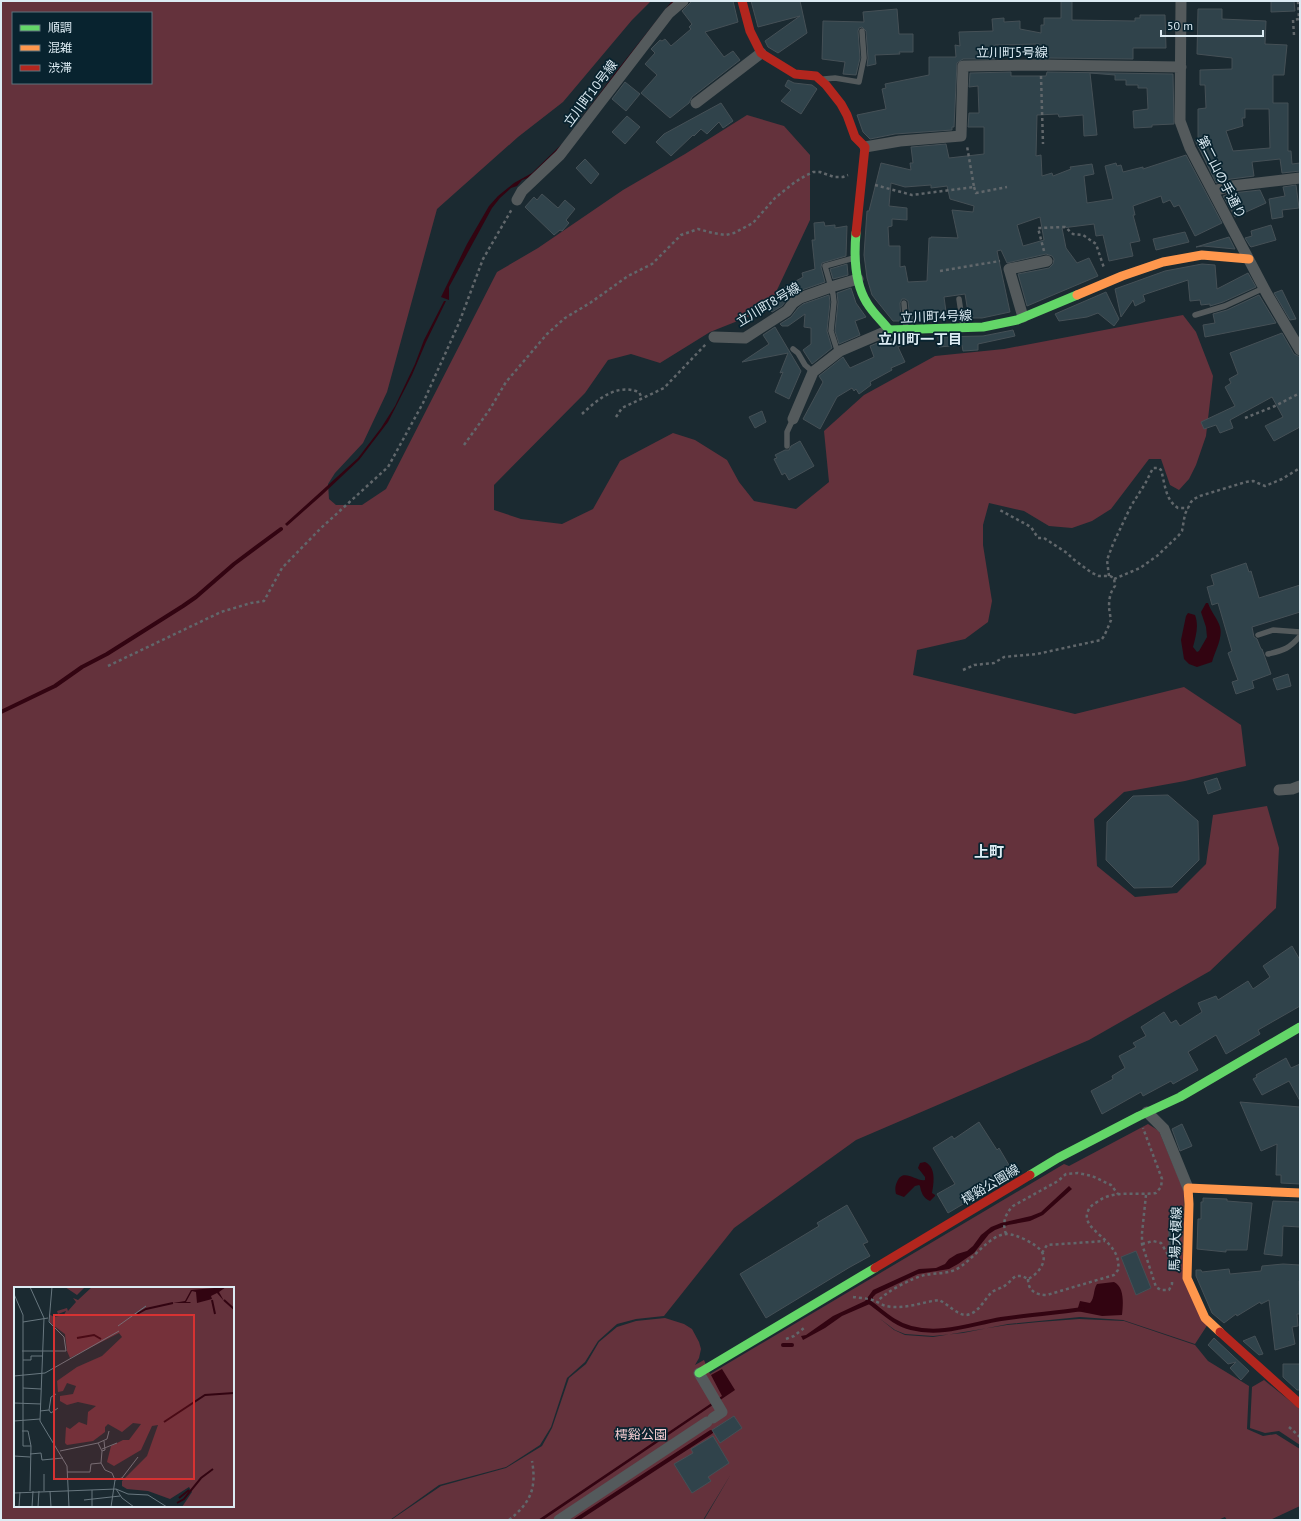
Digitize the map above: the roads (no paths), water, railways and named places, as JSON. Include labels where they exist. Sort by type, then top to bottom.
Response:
[{"type":"street","name":"立川町10号線","points":[[517,200],[522,191],[560,155],[669,13],[683,1]]},
{"type":"street","points":[[742,1],[750,31],[761,53],[795,74],[816,76],[826,84],[841,104],[847,115],[855,137],[865,147]]},
{"type":"street","name":"第二山の手通り","points":[[1181,1],[1180,121],[1190,148],[1213,192],[1264,288],[1300,350]]},
{"type":"street","points":[[696,103],[761,53]]},
{"type":"street","name":"立川町5号線","points":[[865,147],[900,141],[961,136],[963,66],[1041,65],[1181,67]]},
{"type":"street","name":"立川町4号線","points":[[865,147],[864,168],[855,225],[854,258],[858,279],[866,301],[889,330],[983,328],[1023,318],[1109,282],[1163,262],[1202,255],[1249,260]]},
{"type":"street","points":[[1213,192],[1232,186],[1300,178]]},
{"type":"street","points":[[1023,318],[1009,269],[1047,261]]},
{"type":"street","name":"立川町8号線","points":[[714,337],[745,338],[787,311],[796,300],[858,279]]},
{"type":"street","points":[[793,419],[813,372],[838,353],[889,330]]},
{"type":"street","points":[[1278,790],[1292,790],[1300,786]]},
{"type":"street","name":"樗谿公園線","points":[[699,1373],[1051,1162],[1143,1114],[1180,1097],[1300,1028]]},
{"type":"street","points":[[1143,1114],[1164,1129],[1188,1188]]},
{"type":"street","name":"馬場大榎線","points":[[1300,1193],[1188,1188],[1187,1278],[1205,1318],[1279,1387],[1300,1404]]},
{"type":"street","points":[[560,1520],[722,1412],[699,1373]]},
{"type":"lane","points":[[820,79],[835,78],[859,82],[864,58],[862,31]]},
{"type":"lane","points":[[838,353],[831,331],[834,302],[825,266],[854,258]]},
{"type":"lane","points":[[1196,315],[1225,306],[1264,288]]},
{"type":"lane","points":[[959,299],[963,329]]},
{"type":"lane","points":[[904,303],[906,330]]},
{"type":"lane","points":[[793,349],[798,353],[805,365],[813,372]]},
{"type":"lane","points":[[787,446],[787,432],[793,419]]},
{"type":"lane","points":[[1258,635],[1273,630],[1300,632]]},
{"type":"lane","points":[[1268,654],[1282,651],[1292,646],[1300,636]]},
{"type":"waterway","points":[[1,712],[55,686],[82,667],[107,654],[183,606],[196,597],[234,564],[281,529]]},
{"type":"waterway","points":[[868,1301],[899,1324],[911,1328],[934,1331],[1001,1319],[1083,1309]]},
{"type":"waterway","points":[[783,1345],[792,1345]]},
{"type":"waterway","points":[[576,1520],[711,1432]]},
{"type":"district","name":"立川町一丁目","points":[[920,339]]},
{"type":"district","name":"上町","points":[[989,852]]},
{"type":"park label","name":"樗谿公園","points":[[641,1434]]}]
